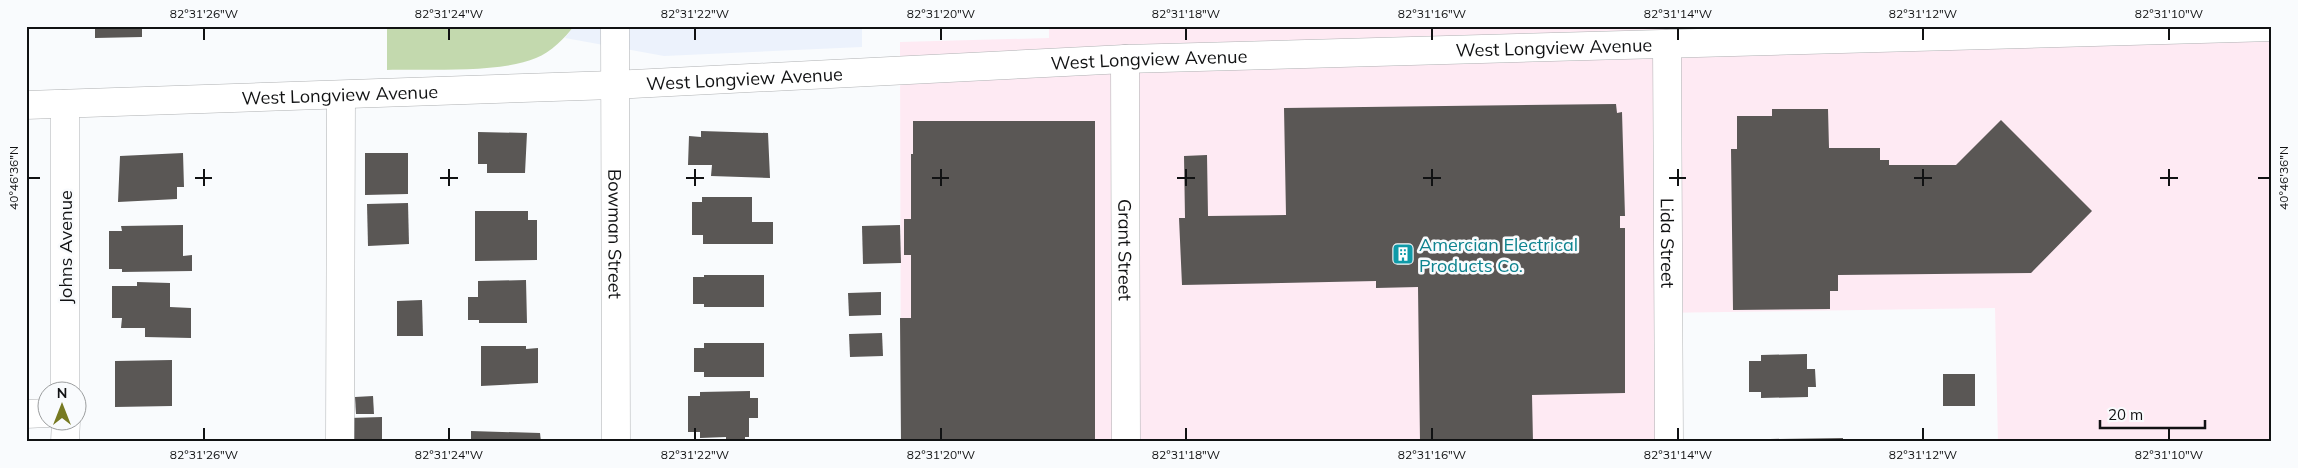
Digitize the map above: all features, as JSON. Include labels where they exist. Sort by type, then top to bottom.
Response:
[{"type":"street","name":"Bowman Street","points":[[614,26],[616,442]]},
{"type":"street","name":"West Longview Avenue","points":[[26,105],[342,96],[613,85],[1125,59],[1667,44],[1855,33],[2272,27]]},
{"type":"street","name":"Lida Street","points":[[1667,44],[1669,442]]},
{"type":"street","name":"Grant Street","points":[[1125,59],[1126,442]]},
{"type":"street","points":[[340,442],[342,96]]},
{"type":"street","name":"Johns Avenue","points":[[65,104],[66,380]]},
{"type":"shaded area","points":[[574,26],[862,26],[862,47],[664,56],[565,38]]},
{"type":"shaded area","points":[[1049,26],[2272,26],[2272,442],[1998,442],[1995,308],[1655,313],[1655,442],[901,442],[900,42],[1049,38]]},
{"type":"green space","points":[[387,26],[574,26],[562,40],[547,52],[521,63],[484,68],[387,70]]},
{"type":"building","points":[[95,26],[142,26],[142,37],[95,38]]},
{"type":"building","name":"Amercian Electrical Products Co.","points":[[1616,104],[1617,113],[1622,112],[1625,216],[1620,216],[1620,228],[1625,228],[1625,393],[1532,395],[1533,442],[1420,442],[1418,287],[1376,288],[1376,281],[1182,285],[1179,218],[1185,218],[1184,156],[1207,155],[1208,216],[1286,215],[1284,108]]},
{"type":"building","points":[[1772,109],[1828,109],[1829,148],[1880,148],[1880,160],[1889,160],[1889,165],[1956,165],[2001,120],[2092,211],[2031,273],[1838,275],[1838,291],[1830,291],[1830,309],[1733,310],[1731,149],[1737,149],[1737,116],[1772,116]]},
{"type":"building","points":[[913,121],[1095,121],[1095,442],[901,442],[900,318],[911,318],[911,255],[904,255],[904,219],[911,219]]},
{"type":"building","points":[[701,131],[768,133],[770,178],[711,176],[712,165],[688,165],[689,136],[701,137]]},
{"type":"building","points":[[478,132],[527,133],[525,173],[487,173],[487,164],[478,164]]},
{"type":"building","points":[[183,153],[184,187],[177,187],[177,199],[118,202],[120,156]]},
{"type":"building","points":[[365,153],[408,153],[408,194],[365,195]]},
{"type":"building","points":[[702,197],[752,197],[752,222],[773,222],[773,244],[703,244],[703,235],[692,235],[692,202],[702,202]]},
{"type":"building","points":[[408,203],[409,244],[368,246],[367,204]]},
{"type":"building","points":[[475,211],[528,211],[528,220],[537,220],[537,260],[475,261]]},
{"type":"building","points":[[183,225],[183,256],[192,255],[192,271],[122,272],[122,269],[109,269],[109,231],[122,231],[121,226]]},
{"type":"building","points":[[900,225],[901,263],[863,264],[862,226]]},
{"type":"building","points":[[704,275],[764,275],[764,307],[704,307],[704,304],[693,304],[693,277],[704,277]]},
{"type":"building","points":[[526,280],[527,323],[479,323],[479,320],[468,320],[468,297],[478,297],[478,281]]},
{"type":"building","points":[[137,282],[170,283],[170,307],[191,308],[191,338],[145,337],[145,328],[121,328],[122,318],[112,318],[112,286],[137,286]]},
{"type":"building","points":[[881,292],[881,315],[849,316],[848,293]]},
{"type":"building","points":[[422,300],[423,336],[397,336],[397,301]]},
{"type":"building","points":[[882,333],[883,356],[850,357],[849,334]]},
{"type":"building","points":[[704,343],[764,343],[764,377],[704,377],[704,372],[694,372],[694,348],[704,348]]},
{"type":"building","points":[[481,346],[526,346],[526,349],[538,348],[538,383],[481,386]]},
{"type":"building","points":[[1807,354],[1807,369],[1815,369],[1816,387],[1808,387],[1808,397],[1761,398],[1761,392],[1749,392],[1749,361],[1761,361],[1761,355]]},
{"type":"building","points":[[172,360],[172,406],[115,407],[115,361]]},
{"type":"building","points":[[1943,374],[1975,374],[1975,406],[1943,406]]},
{"type":"building","points":[[750,391],[750,398],[758,398],[758,418],[749,418],[749,437],[745,437],[745,440],[726,440],[726,437],[700,438],[700,432],[688,432],[688,396],[700,396],[700,392]]},
{"type":"building","points":[[373,396],[374,414],[356,414],[355,397]]},
{"type":"building","points":[[382,417],[382,442],[350,442],[349,418]]},
{"type":"building","points":[[471,431],[540,433],[541,442],[471,442]]},
{"type":"building","points":[[1843,438],[1843,442],[1770,442],[1770,439]]},
{"type":"place","name":"Amercian Electrical Products Co.","points":[[1403,254]]}]
